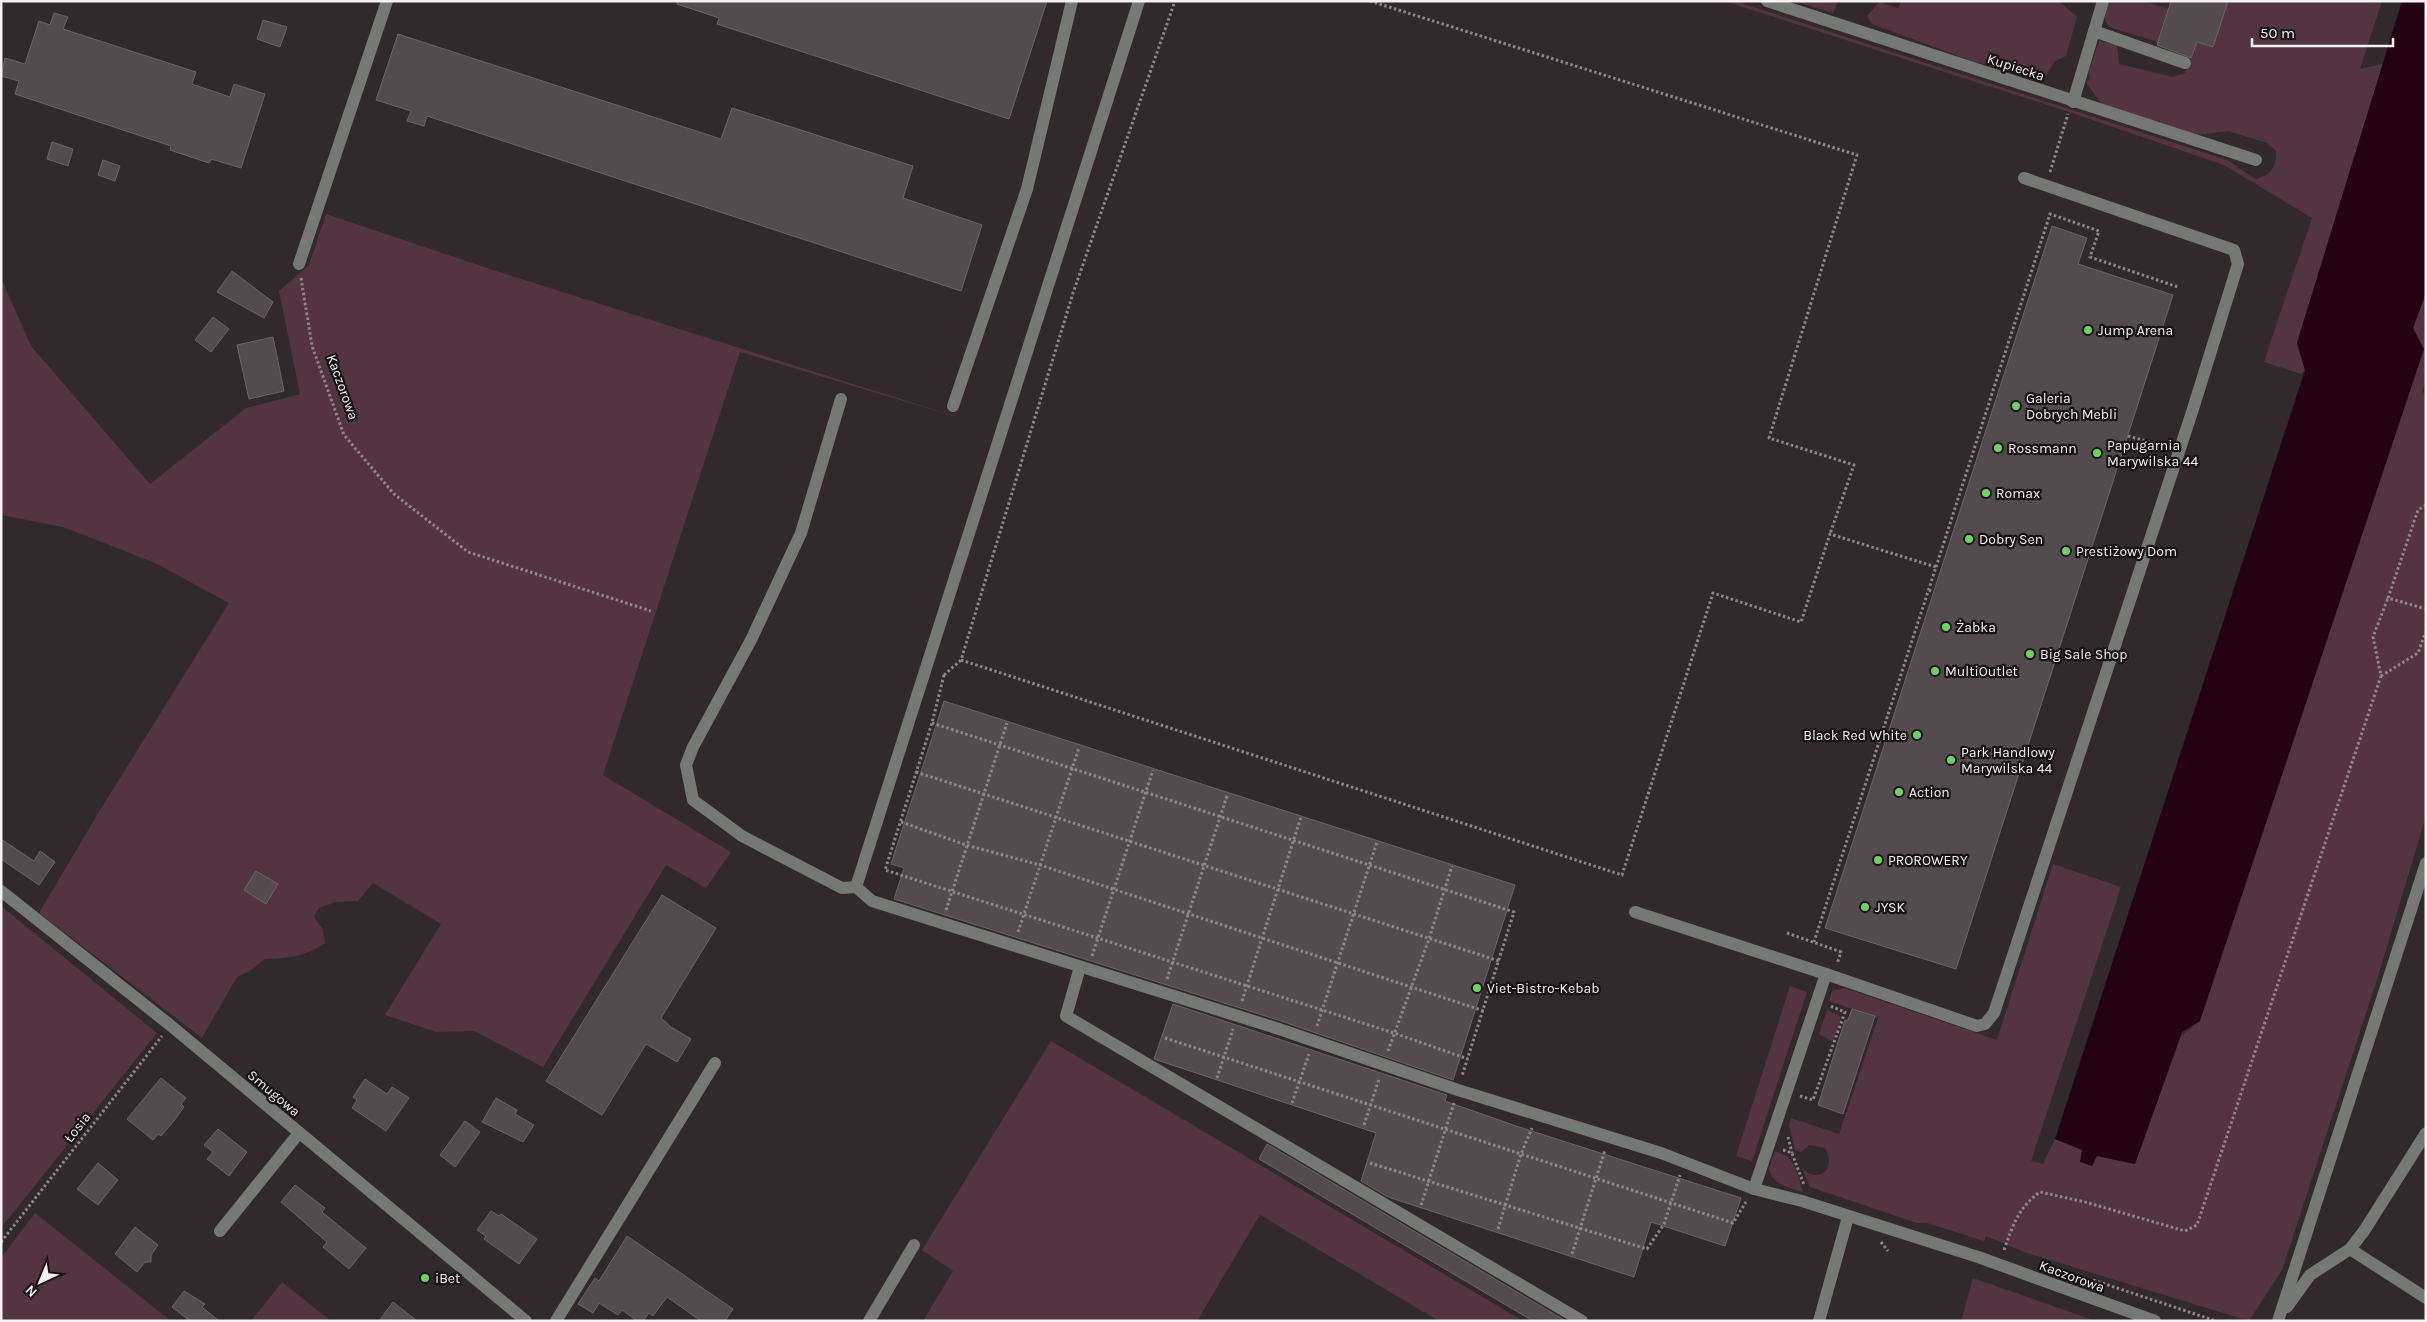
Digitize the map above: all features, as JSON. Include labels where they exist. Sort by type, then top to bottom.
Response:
[{"type":"street","points":[[299,264],[387,1]]},
{"type":"street","points":[[953,406],[1027,189],[1072,1]]},
{"type":"street","points":[[841,399],[801,533],[751,640],[693,747],[686,765],[693,800],[742,836],[842,888],[856,887],[1139,1]]},
{"type":"street","name":"Kupiecka","points":[[1767,1],[2256,160]]},
{"type":"street","points":[[2073,102],[2103,1]]},
{"type":"street","points":[[2094,31],[2185,63]]},
{"type":"street","points":[[1635,912],[1826,974],[1977,1026],[1985,1024],[1994,1013],[2180,450],[2238,264],[2234,250],[2024,178]]},
{"type":"street","points":[[2279,1319],[2426,863]]},
{"type":"street","name":"Kaczorowa","points":[[856,887],[872,902],[942,922],[1458,1090],[1609,1137],[1684,1162],[1754,1189],[1802,1201],[1978,1257],[2156,1321]]},
{"type":"street","name":"Smugowa","points":[[1,891],[170,1025],[526,1321]]},
{"type":"street","points":[[1080,967],[1066,1016],[1582,1321]]},
{"type":"street","points":[[1754,1189],[1826,974]]},
{"type":"street","points":[[556,1321],[715,1063]]},
{"type":"street","points":[[220,1232],[299,1133]]},
{"type":"street","points":[[2279,1319],[2310,1276],[2350,1249],[2364,1232],[2426,1133]]},
{"type":"street","points":[[1819,1321],[1848,1217]]},
{"type":"street","points":[[869,1321],[914,1245]]},
{"type":"street","points":[[2350,1249],[2426,1298]]},
{"type":"path","points":[[1175,1],[1073,293],[961,660],[944,675],[932,723],[885,870],[1247,988],[1394,1033],[1468,1059]]},
{"type":"path","points":[[961,660],[1622,875],[1714,593],[1801,622],[1854,465],[1769,438],[1857,155],[1370,1]]},
{"type":"path","points":[[2046,185],[2073,102]]},
{"type":"path","points":[[1814,942],[2050,214],[2099,231],[2090,257],[2178,287]]},
{"type":"path","name":"Kaczorowa","points":[[299,264],[312,346],[344,435],[394,494],[468,552],[651,611]]},
{"type":"path","points":[[2128,436],[2180,450]]},
{"type":"path","points":[[2001,1266],[2014,1221],[2026,1202],[2040,1192],[2085,1202],[2186,1231],[2197,1225],[2381,676],[2374,637],[2418,510],[2426,505]]},
{"type":"path","points":[[1830,534],[1936,567]]},
{"type":"path","points":[[1929,590],[1933,592]]},
{"type":"path","points":[[2388,598],[2426,609]]},
{"type":"path","points":[[2381,676],[2418,653],[2426,631]]},
{"type":"path","points":[[921,681],[936,673],[944,675]]},
{"type":"path","points":[[932,723],[1514,912],[1421,1205]]},
{"type":"path","points":[[942,922],[1007,723]]},
{"type":"path","points":[[1014,945],[1079,748]]},
{"type":"path","points":[[1108,976],[1092,957],[1153,770]]},
{"type":"path","points":[[916,772],[1499,962]]},
{"type":"path","points":[[1162,994],[1227,796]]},
{"type":"path","points":[[1217,1078],[1301,817]]},
{"type":"path","points":[[901,822],[966,845],[1040,865],[1484,1011]]},
{"type":"path","points":[[1292,1103],[1377,842]]},
{"type":"path","points":[[1364,1126],[1394,1033],[1429,939],[1452,866]]},
{"type":"path","name":"Łosia","points":[[1,1242],[170,1025]]},
{"type":"path","points":[[1165,1038],[1733,1223],[1754,1189]]},
{"type":"path","points":[[1463,1075],[1472,1078]]},
{"type":"path","points":[[1498,1229],[1521,1154],[1538,1115]]},
{"type":"path","points":[[1572,1254],[1609,1137]]},
{"type":"path","points":[[1370,1163],[1647,1249],[1664,1224],[1684,1162]]},
{"type":"shaded area","points":[[1724,1],[1735,1],[2227,160],[2255,179],[2265,176],[2274,166],[2276,151],[2267,143],[2228,131],[2197,135],[2102,105],[2086,82],[2090,79],[2089,71],[2099,41],[2117,44],[2119,64],[2173,77],[2185,73],[2197,42],[2213,46],[2228,1],[2382,1],[2360,69],[2383,64],[2297,343],[2305,370],[2301,374],[2264,362],[2312,218],[2224,165],[2069,112]]},
{"type":"shaded area","points":[[1794,1],[1838,1],[1833,13]]},
{"type":"shaded area","points":[[1901,1],[2059,1],[2077,17],[2066,56],[2055,61],[2043,80],[1972,61],[1872,24],[1867,16],[1879,2],[1898,8]]},
{"type":"shaded area","points":[[2109,1],[2143,1],[2169,9],[2158,42],[2109,27],[2104,15]]},
{"type":"shaded area","points":[[2402,1],[2409,3],[2410,1],[2426,1],[2426,293],[2413,328],[2424,349],[2200,1021],[2182,1032],[2135,1164],[2097,1156],[2092,1166],[2080,1162],[2082,1150],[2055,1139],[2305,370],[2297,343]]},
{"type":"shaded area","points":[[326,214],[493,270],[970,421],[740,352],[603,775],[731,852],[706,888],[666,865],[543,1067],[474,1031],[436,1032],[385,1015],[441,924],[373,883],[358,901],[336,902],[319,908],[314,917],[323,930],[325,943],[311,951],[296,956],[265,959],[251,970],[237,977],[202,1038],[39,913],[97,815],[229,603],[155,563],[63,527],[1,515],[1,278],[31,346],[150,484],[246,408],[300,394],[279,291],[309,265]]},
{"type":"shaded area","points":[[2426,293],[2426,379],[2422,392],[2426,394],[2426,816],[2376,983],[2282,1270],[2249,1321],[2024,1252],[1986,1236],[1984,1241],[1927,1223],[1917,1223],[1810,1187],[1803,1170],[1810,1174],[1821,1174],[1828,1167],[1828,1155],[1825,1148],[1809,1145],[1801,1152],[1795,1150],[1789,1125],[1791,1118],[1839,1134],[1878,1018],[1829,1001],[1832,991],[1844,988],[1997,1040],[2053,864],[2121,887],[2031,1161],[2043,1164],[2055,1139],[2082,1150],[2092,1166],[2096,1156],[2135,1164],[2181,1036],[2200,1021],[2413,328]]},
{"type":"shaded area","points":[[1,906],[157,1033],[1,1228]]},
{"type":"shaded area","points":[[1790,986],[1807,992],[1752,1161],[1736,1156]]},
{"type":"shaded area","points":[[1827,1010],[1841,1017],[1833,1042],[1819,1034]]},
{"type":"shaded area","points":[[1051,1041],[1523,1321],[1439,1321],[1260,1215],[1197,1321],[923,1321],[953,1271],[922,1250]]},
{"type":"shaded area","points":[[1775,1151],[1788,1157],[1795,1166],[1803,1192],[1786,1187],[1773,1178],[1769,1168]]},
{"type":"shaded area","points":[[35,1213],[171,1321],[1,1321],[1,1258]]},
{"type":"shaded area","points":[[1973,1278],[2096,1321],[1961,1321]]},
{"type":"shaded area","points":[[282,1282],[331,1321],[251,1321]]},
{"type":"building","points":[[677,1],[1047,1],[1009,119],[717,24],[719,18],[677,4]]},
{"type":"building","points":[[2171,1],[2228,1],[2213,47],[2197,42],[2191,58],[2157,45]]},
{"type":"building","points":[[54,13],[68,17],[63,29],[196,72],[192,84],[230,97],[234,84],[265,94],[241,168],[211,159],[209,163],[170,150],[171,146],[15,94],[19,81],[1,76],[5,58],[25,64],[39,21],[50,25]]},
{"type":"building","points":[[263,20],[287,27],[280,47],[257,39]]},
{"type":"building","points":[[398,34],[721,139],[732,108],[913,166],[903,198],[982,225],[961,291],[427,116],[424,126],[407,121],[411,111],[376,100]]},
{"type":"building","points":[[52,142],[73,149],[68,166],[47,159]]},
{"type":"building","points":[[103,160],[120,166],[115,181],[98,175]]},
{"type":"building","name":"Park Handlowy Marywilska 44","points":[[2052,226],[2087,238],[2078,264],[2173,295],[1956,969],[1825,928]]},
{"type":"building","points":[[232,271],[273,302],[264,318],[217,292]]},
{"type":"building","points":[[213,317],[229,329],[211,352],[195,340]]},
{"type":"building","points":[[273,337],[284,391],[249,399],[237,345]]},
{"type":"building","points":[[944,701],[1515,885],[1453,1080],[1278,1020],[894,899],[904,868],[891,864]]},
{"type":"building","points":[[1,839],[34,861],[40,851],[55,862],[39,885],[1,859]]},
{"type":"building","points":[[256,871],[278,884],[266,904],[244,890]]},
{"type":"building","points":[[662,895],[716,928],[661,1018],[671,1027],[691,1039],[677,1062],[646,1044],[602,1115],[546,1081]]},
{"type":"building","points":[[1173,1004],[1447,1095],[1445,1101],[1519,1127],[1741,1198],[1725,1246],[1651,1222],[1634,1277],[1388,1197],[1361,1181],[1376,1133],[1154,1059]]},
{"type":"building","points":[[1852,1009],[1875,1016],[1843,1114],[1818,1105],[1845,1020],[1848,1020]]},
{"type":"building","points":[[161,1078],[186,1098],[181,1104],[184,1107],[173,1122],[161,1136],[158,1134],[153,1140],[127,1119]]},
{"type":"building","points":[[365,1079],[387,1094],[392,1087],[409,1098],[386,1131],[352,1108],[357,1100],[353,1097]]},
{"type":"building","points":[[496,1098],[517,1110],[515,1114],[534,1125],[523,1142],[482,1122]]},
{"type":"building","points":[[465,1121],[480,1132],[455,1167],[440,1155]]},
{"type":"building","points":[[218,1129],[247,1152],[229,1176],[207,1159],[213,1152],[204,1145]]},
{"type":"building","points":[[1267,1144],[1566,1321],[1533,1321],[1259,1159]]},
{"type":"building","points":[[98,1163],[118,1180],[98,1205],[77,1189]]},
{"type":"building","points":[[295,1185],[325,1208],[322,1212],[366,1248],[349,1269],[323,1247],[327,1242],[281,1202]]},
{"type":"building","points":[[491,1211],[499,1216],[501,1214],[537,1239],[519,1264],[484,1239],[486,1236],[477,1230]]},
{"type":"building","points":[[135,1227],[158,1245],[151,1255],[151,1262],[145,1262],[137,1272],[115,1254]]},
{"type":"building","points":[[627,1236],[733,1309],[725,1321],[701,1321],[667,1297],[653,1316],[649,1313],[643,1321],[637,1321],[622,1310],[618,1315],[599,1303],[593,1313],[578,1304],[595,1278],[599,1281]]},
{"type":"building","points":[[184,1291],[205,1304],[202,1307],[219,1321],[190,1321],[172,1307]]},
{"type":"building","points":[[393,1302],[417,1321],[379,1321]]},
{"type":"place","name":"Jump Arena","points":[[2088,330]]},
{"type":"place","name":"Galeria Dobrych Mebli","points":[[2016,406]]},
{"type":"place","name":"Rossmann","points":[[1998,448]]},
{"type":"place","name":"Papugarnia Marywilska 44","points":[[2097,453]]},
{"type":"place","name":"Romax","points":[[1986,493]]},
{"type":"place","name":"Dobry Sen","points":[[1969,539]]},
{"type":"place","name":"Prestiżowy Dom","points":[[2066,551]]},
{"type":"place","name":"Żabka","points":[[1946,627]]},
{"type":"place","name":"Big Sale Shop","points":[[2030,654]]},
{"type":"place","name":"MultiOutlet","points":[[1935,671]]},
{"type":"place","name":"Black Red White","points":[[1917,735]]},
{"type":"place","name":"Park Handlowy Marywilska 44","points":[[1951,760]]},
{"type":"place","name":"Action","points":[[1899,792]]},
{"type":"place","name":"PROROWERY","points":[[1878,860]]},
{"type":"place","name":"JYSK","points":[[1865,907]]},
{"type":"place","name":"Viet-Bistro-Kebab","points":[[1477,988]]},
{"type":"place","name":"iBet","points":[[425,1278]]}]
